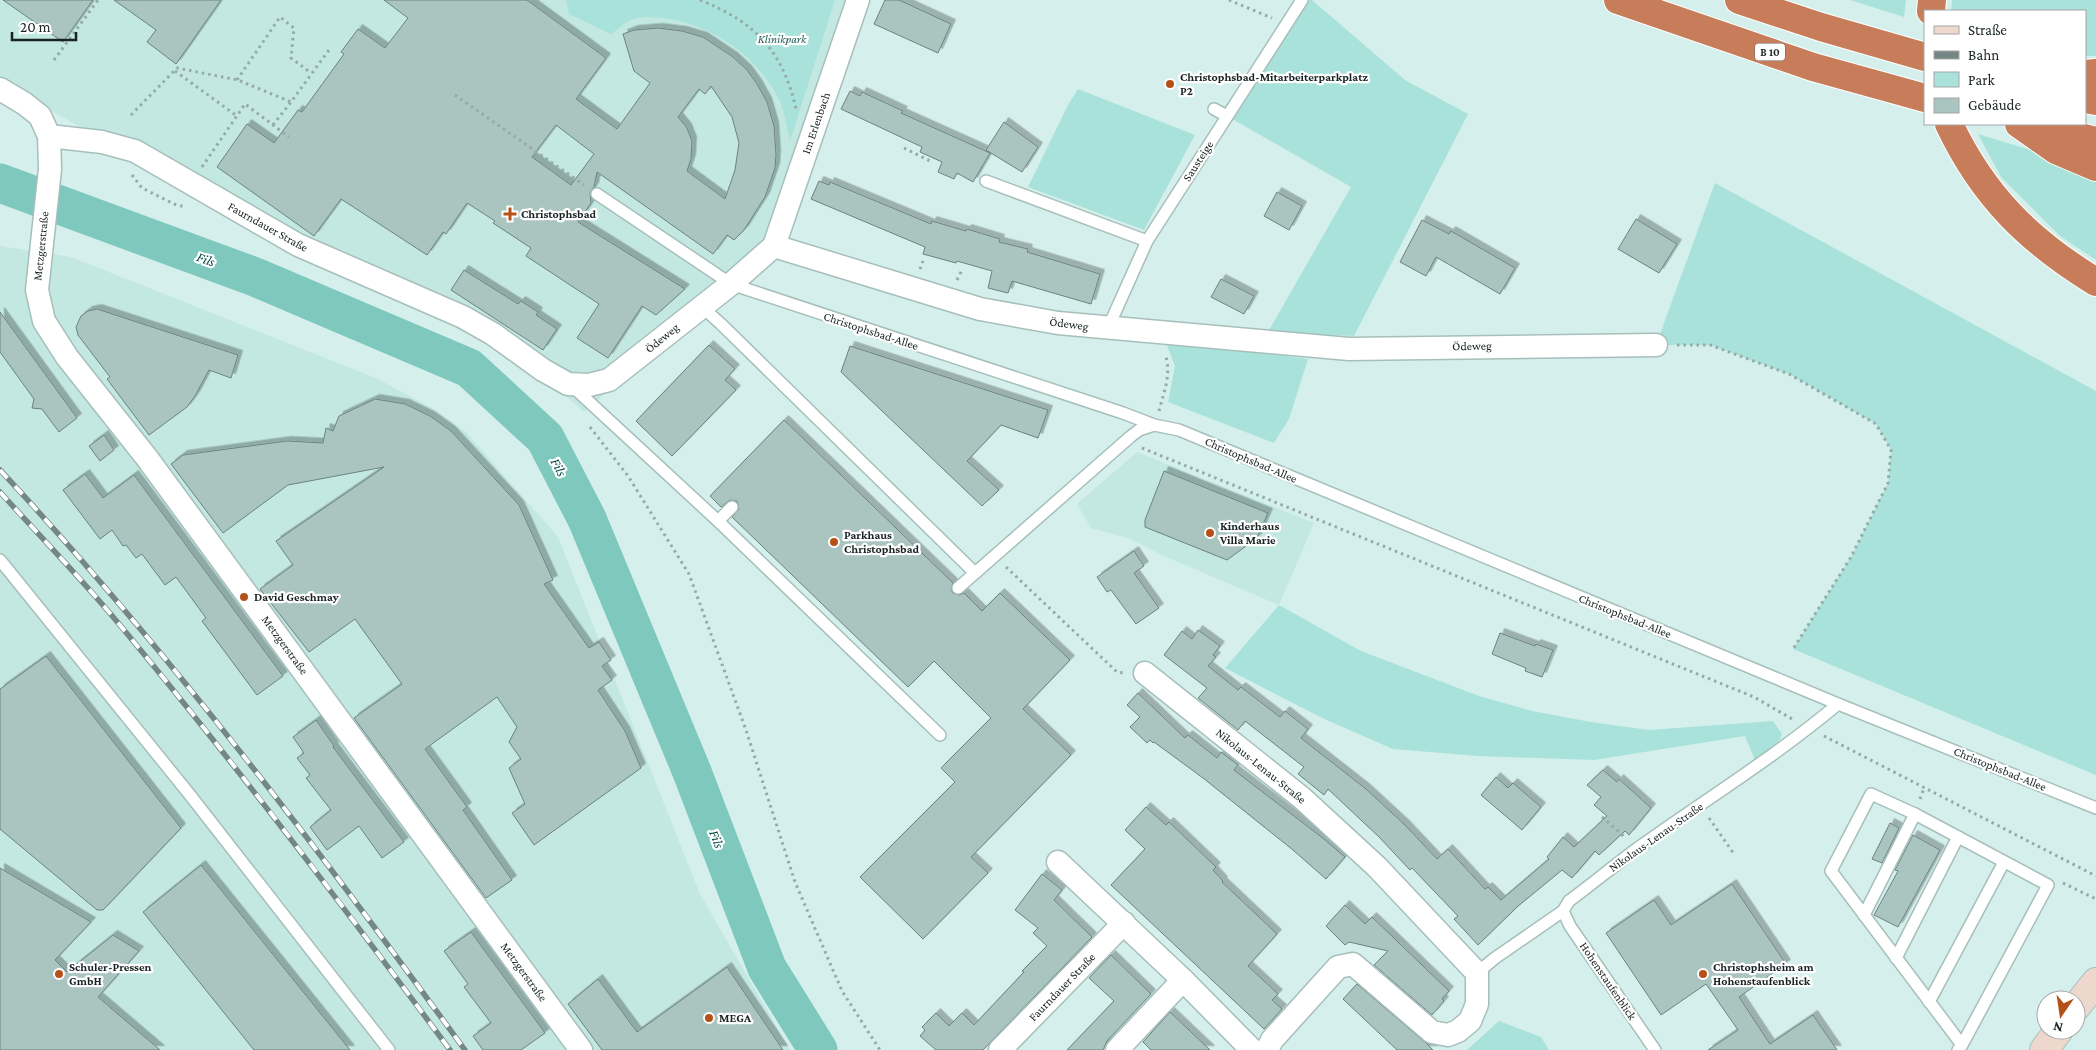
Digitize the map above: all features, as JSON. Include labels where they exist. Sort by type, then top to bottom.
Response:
[{"type":"highway","name":"B 10","points":[[1618,0],[1813,67],[1924,98]]},
{"type":"highway","points":[[1739,0],[1820,27],[1924,57]]},
{"type":"highway","points":[[1949,125],[1963,153],[1974,170],[1993,198],[2012,219],[2071,267],[2096,282]]},
{"type":"highway","points":[[2020,125],[2056,150],[2096,167]]},
{"type":"highway","points":[[2030,125],[2096,141]]},
{"type":"street","name":"Im Erlenbach","points":[[774,246],[858,0]]},
{"type":"street","points":[[0,89],[25,104],[40,116],[49,136]]},
{"type":"street","name":"Metzgerstraße","points":[[49,136],[50,169],[37,290],[44,321],[67,357],[144,454],[581,1050]]},
{"type":"street","name":"Faurndauer Straße","points":[[49,136],[102,142],[135,151],[298,245],[463,317],[493,334],[543,370]]},
{"type":"street","name":"Ödeweg","points":[[543,370],[568,384],[589,385],[608,380],[674,330],[774,246],[980,308],[1038,320],[1108,328],[1206,335],[1349,349],[1656,345]]},
{"type":"street","name":"Nikolaus-Lenau-Straße","points":[[1145,673],[1302,798],[1377,867],[1477,972]]},
{"type":"street","points":[[1058,862],[1183,980],[1252,1050]]},
{"type":"street","name":"Faurndauer Straße","points":[[1000,1050],[1124,923]]},
{"type":"street","points":[[1266,1050],[1272,1040],[1338,967],[1353,964],[1432,1032],[1448,1035],[1458,1031],[1470,1021],[1477,1004],[1477,972]]},
{"type":"street","points":[[1117,1050],[1183,980]]},
{"type":"street","points":[[2086,994],[2096,982]]},
{"type":"lane","name":"Sausteige","points":[[1108,328],[1147,241],[1302,0]]},
{"type":"lane","points":[[1214,109],[1227,116]]},
{"type":"lane","points":[[986,181],[1147,241]]},
{"type":"lane","name":"Christophsbad-Allee","points":[[597,194],[730,284],[1123,413],[1154,425],[1189,434],[1838,704],[2096,808]]},
{"type":"lane","points":[[701,306],[975,573]]},
{"type":"lane","points":[[568,384],[718,521],[940,735]]},
{"type":"lane","points":[[958,588],[1130,437],[1146,427],[1154,425]]},
{"type":"lane","points":[[718,521],[732,507]]},
{"type":"lane","points":[[0,560],[190,795],[389,1050]]},
{"type":"lane","name":"Nikolaus-Lenau-Straße","points":[[1477,972],[1563,911],[1569,901],[1638,848],[1809,728],[1838,704]]},
{"type":"lane","points":[[1871,794],[1915,814],[1958,837],[2048,885],[1960,1047],[1929,1002],[1831,871],[1871,794]]},
{"type":"lane","points":[[1864,915],[1915,814]]},
{"type":"lane","points":[[1896,958],[1958,837]]},
{"type":"lane","points":[[1929,1002],[2004,862]]},
{"type":"lane","name":"Hohenstaufenblick","points":[[1563,911],[1570,926],[1655,1050]]},
{"type":"path","points":[[54,60],[98,0]]},
{"type":"path","points":[[700,0],[726,10],[749,26],[756,31],[770,49],[783,70],[795,101],[806,151]]},
{"type":"path","points":[[1229,0],[1286,24]]},
{"type":"path","points":[[237,80],[280,17],[294,28],[291,58],[312,74]]},
{"type":"path","points":[[273,125],[329,50]]},
{"type":"path","points":[[131,115],[177,68],[237,80],[291,102]]},
{"type":"path","points":[[175,71],[237,116]]},
{"type":"path","points":[[455,94],[597,194]]},
{"type":"path","points":[[202,167],[245,104],[289,137]]},
{"type":"path","points":[[904,148],[932,162]]},
{"type":"path","points":[[1152,332],[1169,365],[1167,384],[1154,425]]},
{"type":"path","points":[[1656,345],[1710,346],[1789,374],[1876,424],[1891,450],[1888,483],[1851,557],[1793,649]]},
{"type":"path","points":[[586,422],[628,476],[688,574],[746,730],[795,882],[842,991],[880,1050]]},
{"type":"path","points":[[1139,447],[1754,697],[1784,716],[2096,876]]},
{"type":"path","points":[[995,556],[1117,672],[1145,673]]},
{"type":"path","points":[[1700,806],[1734,854]]},
{"type":"path","points":[[1602,817],[1638,848]]},
{"type":"path","points":[[2073,888],[2095,896]]},
{"type":"shaded area","name":"Christophsbad","points":[[0,0],[850,0],[767,246],[745,272],[584,412],[552,384],[479,334],[99,137],[0,83]]},
{"type":"shaded area","points":[[0,246],[71,257],[378,379],[437,411],[466,432],[558,537],[700,894],[790,1050],[0,1050]]},
{"type":"shaded area","name":"Kinderhaus Villa Marie","points":[[1137,452],[1314,523],[1279,605],[1164,556],[1128,538],[1091,528],[1077,504]]},
{"type":"green space","name":"Klinikpark","points":[[566,0],[835,0],[790,141],[780,101],[759,70],[732,45],[699,27],[659,18],[633,19],[611,34],[569,14]]},
{"type":"green space","points":[[1302,0],[1312,0],[1405,80],[1468,114],[1354,336],[1268,332],[1351,187],[1227,116]]},
{"type":"green space","points":[[1850,0],[1906,0],[1904,17]]},
{"type":"green space","points":[[1952,0],[2096,0],[2096,56],[2086,56],[2086,10],[1951,10]]},
{"type":"green space","points":[[1078,89],[1195,135],[1144,230],[1028,187],[1068,105]]},
{"type":"green space","points":[[1978,134],[2060,159],[2096,175],[2096,260],[2060,236],[2001,177]]},
{"type":"green space","points":[[1715,183],[2096,391],[2096,775],[1793,649],[1851,557],[1888,483],[1891,450],[1876,424],[1789,374],[1710,345],[1656,345]]},
{"type":"green space","points":[[1165,340],[1308,359],[1289,419],[1274,443],[1168,402],[1175,366]]},
{"type":"green space","points":[[1279,605],[1361,651],[1479,696],[1532,711],[1649,730],[1773,721],[1782,734],[1779,741],[1755,760],[1745,736],[1594,760],[1478,756],[1393,749],[1320,717],[1225,668]]},
{"type":"green space","points":[[1499,1021],[1541,1037],[1549,1050],[1467,1050]]},
{"type":"building","points":[[3,0],[93,0],[63,42]]},
{"type":"building","points":[[114,0],[221,0],[176,64],[147,42],[156,30]]},
{"type":"building","points":[[384,0],[527,0],[606,58],[576,99],[617,129],[650,83],[634,71],[623,34],[634,30],[658,28],[682,31],[703,37],[733,57],[747,70],[767,102],[774,126],[776,155],[775,168],[765,197],[744,230],[734,240],[727,235],[713,254],[597,172],[594,187],[590,193],[591,203],[578,222],[685,289],[656,315],[642,306],[608,358],[577,338],[599,304],[526,256],[531,248],[467,203],[446,234],[443,232],[427,255],[341,199],[314,236],[217,167],[247,124],[274,143],[298,110],[302,112],[344,54],[341,52],[358,29],[385,48],[408,18]],"holes":[[[711,86],[732,117],[739,143],[735,170],[725,199],[687,171],[691,159],[692,141],[687,128],[678,117],[699,89],[705,94]],[[556,125],[594,154],[571,185],[532,157]]]},
{"type":"building","points":[[885,0],[899,0],[951,24],[938,53],[874,24]]},
{"type":"building","points":[[850,91],[860,96],[862,92],[903,111],[901,113],[990,153],[973,182],[957,173],[954,179],[938,172],[942,162],[920,152],[922,147],[841,109]]},
{"type":"building","points":[[1004,122],[1038,147],[1022,172],[986,150]]},
{"type":"building","points":[[819,181],[829,185],[830,182],[931,224],[932,221],[966,231],[967,229],[1000,239],[999,242],[1028,249],[1027,252],[1100,274],[1091,304],[1012,281],[1008,293],[988,288],[992,271],[923,254],[925,247],[811,199]]},
{"type":"building","points":[[1277,192],[1302,206],[1289,230],[1264,216]]},
{"type":"building","points":[[1636,219],[1677,244],[1659,273],[1618,249]]},
{"type":"building","points":[[1422,220],[1449,234],[1451,231],[1515,268],[1500,294],[1436,257],[1426,276],[1400,262]]},
{"type":"building","points":[[464,270],[518,304],[521,301],[538,312],[536,315],[557,329],[543,350],[451,290]]},
{"type":"building","points":[[1221,279],[1254,296],[1244,314],[1211,297]]},
{"type":"building","points":[[97,309],[238,355],[231,378],[209,370],[187,407],[149,435],[107,379],[110,377],[78,335],[76,327],[81,316],[88,311]]},
{"type":"building","points":[[0,312],[77,418],[59,432],[42,409],[32,408],[34,399],[0,352]]},
{"type":"building","points":[[709,345],[735,369],[725,380],[736,390],[672,456],[636,421]]},
{"type":"building","points":[[850,346],[1048,410],[1038,438],[1001,425],[967,461],[999,490],[982,506],[841,372]]},
{"type":"building","points":[[375,399],[405,404],[430,416],[451,431],[519,505],[553,580],[544,584],[589,648],[599,642],[611,660],[602,666],[612,680],[598,690],[625,731],[641,768],[534,845],[512,813],[525,804],[509,768],[521,759],[509,742],[517,727],[497,697],[425,749],[467,807],[463,810],[512,880],[486,898],[354,718],[402,684],[355,619],[309,652],[260,589],[293,565],[276,541],[384,467],[288,485],[223,533],[171,464],[183,455],[287,441],[323,443],[326,428],[333,431],[339,416]]},
{"type":"building","points":[[784,420],[953,583],[951,589],[953,593],[959,595],[964,593],[982,611],[1000,593],[1070,660],[1023,709],[1071,755],[971,857],[988,873],[923,939],[860,877],[955,782],[941,768],[991,718],[934,661],[908,687],[732,517],[739,509],[737,501],[730,500],[721,507],[710,496]]},
{"type":"building","points":[[104,435],[114,450],[100,461],[89,446]]},
{"type":"building","points":[[1164,471],[1268,513],[1257,538],[1227,560],[1145,527],[1145,520]]},
{"type":"building","points":[[85,474],[103,498],[134,475],[283,676],[257,695],[202,621],[206,618],[176,577],[165,585],[142,554],[136,558],[126,545],[123,546],[112,530],[100,539],[63,490]]},
{"type":"building","points":[[1134,551],[1144,566],[1134,573],[1159,608],[1136,624],[1111,590],[1107,592],[1097,577]]},
{"type":"building","points":[[1198,630],[1220,646],[1213,655],[1216,657],[1208,666],[1238,690],[1241,687],[1280,717],[1285,711],[1308,729],[1301,738],[1366,789],[1405,825],[1437,859],[1448,849],[1485,889],[1488,887],[1501,900],[1549,859],[1547,857],[1563,837],[1574,847],[1607,816],[1594,805],[1601,797],[1587,785],[1603,770],[1617,782],[1619,779],[1651,808],[1629,835],[1625,831],[1599,855],[1595,851],[1572,878],[1562,870],[1517,907],[1478,945],[1454,919],[1458,916],[1412,868],[1410,870],[1379,837],[1328,789],[1324,795],[1298,774],[1304,767],[1245,721],[1238,730],[1198,698],[1207,688],[1164,655],[1182,631],[1192,639]]},
{"type":"building","points":[[1500,633],[1535,646],[1536,644],[1553,650],[1542,677],[1525,671],[1526,668],[1492,654]]},
{"type":"building","points":[[46,656],[181,828],[103,910],[97,910],[0,829],[0,689]]},
{"type":"building","points":[[1138,693],[1185,738],[1188,735],[1217,758],[1221,752],[1238,765],[1234,770],[1345,857],[1326,879],[1203,778],[1154,742],[1150,740],[1147,743],[1130,727],[1140,717],[1127,705]]},
{"type":"building","points":[[316,720],[333,747],[404,842],[382,858],[359,826],[327,850],[310,827],[331,810],[306,778],[310,775],[297,758],[304,753],[293,737]]},
{"type":"building","points":[[1496,777],[1508,788],[1513,783],[1541,807],[1522,830],[1481,795]]},
{"type":"building","points":[[1146,807],[1166,825],[1169,822],[1216,867],[1213,870],[1222,882],[1277,934],[1248,966],[1278,994],[1272,1000],[1282,1009],[1264,1029],[1111,885],[1145,849],[1125,830]]},
{"type":"building","points":[[1890,823],[1899,828],[1882,863],[1872,859]]},
{"type":"building","points":[[1913,835],[1940,850],[1898,927],[1874,915],[1898,871],[1895,870]]},
{"type":"building","points":[[201,865],[350,1050],[254,1050],[143,912]]},
{"type":"building","name":"Schuler-Pressen GmbH","points":[[0,868],[91,922],[55,960],[67,972],[113,935],[139,951],[98,997],[160,1050],[0,1050]]},
{"type":"building","points":[[1042,874],[1062,890],[1054,900],[1092,937],[983,1050],[936,1050],[920,1036],[925,1030],[922,1027],[936,1013],[949,1026],[962,1013],[974,1025],[1047,946],[1033,933],[1038,928],[1015,910]]},
{"type":"building","name":"Christophsheim am Hohenstaufenblick","points":[[1732,884],[1786,964],[1739,997],[1770,1044],[1813,1015],[1837,1050],[1708,1050],[1738,1030],[1706,984],[1661,1015],[1606,933],[1654,900],[1671,925]]},
{"type":"building","points":[[1345,905],[1365,924],[1372,917],[1449,991],[1442,999],[1444,1001],[1432,1015],[1374,965],[1388,951],[1349,942],[1345,945],[1326,926]]},
{"type":"building","points":[[471,932],[545,1033],[521,1050],[483,1050],[473,1036],[491,1023],[464,987],[468,984],[444,951]]},
{"type":"building","points":[[1111,955],[1151,994],[1107,1041],[1103,1050],[1067,1050],[1114,1001],[1089,978]]},
{"type":"building","name":"MEGA","points":[[727,967],[783,1050],[602,1050],[568,1004],[598,979],[637,1032]]},
{"type":"building","points":[[1357,984],[1433,1050],[1397,1050],[1343,999]]},
{"type":"building","points":[[1170,1012],[1210,1050],[1151,1050],[1143,1042]]},
{"type":"waterway","name":"Fils","points":[[0,183],[255,277],[469,368],[545,438],[587,519],[692,772],[767,968],[818,1050]]},
{"type":"railway","points":[[0,470],[63,539],[183,680],[355,900],[465,1050]]},
{"type":"railway","points":[[0,492],[100,602],[201,724],[327,886],[450,1050]]},
{"type":"place","name":"Christophsbad-Mitarbeiterparkplatz P2","points":[[1170,84]]},
{"type":"place","name":"Christophsbad","points":[[510,214]]},
{"type":"place","name":"Kinderhaus Villa Marie","points":[[1210,533]]},
{"type":"place","name":"Parkhaus Christophsbad","points":[[834,542]]},
{"type":"place","name":"David Geschmay","points":[[244,597]]},
{"type":"place","name":"Schuler-Pressen GmbH","points":[[59,974]]},
{"type":"place","name":"Christophsheim am Hohenstaufenblick","points":[[1703,974]]},
{"type":"place","name":"MEGA","points":[[709,1018]]}]
